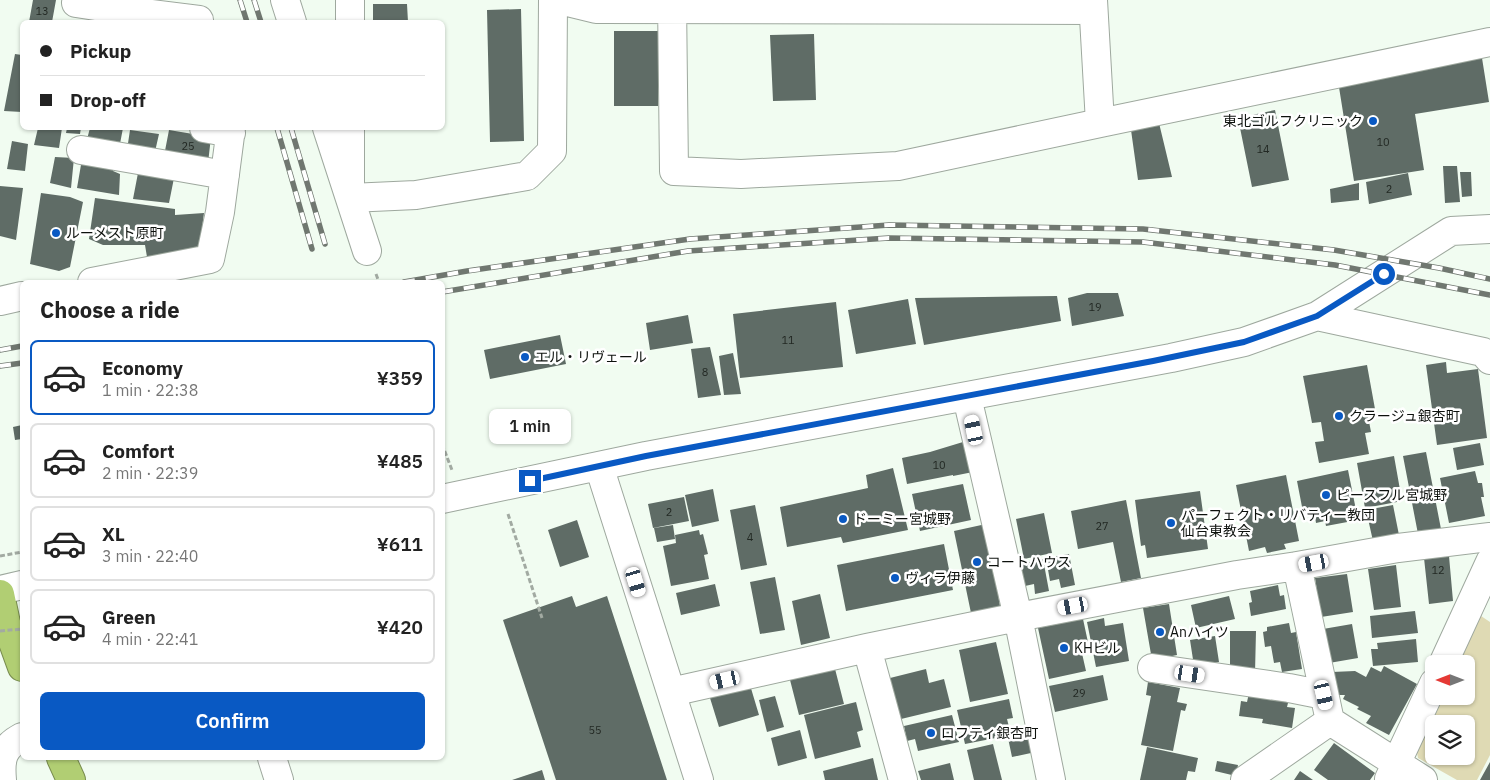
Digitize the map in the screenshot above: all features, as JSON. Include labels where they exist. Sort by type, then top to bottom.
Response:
[{"type":"highway","points":[[0,594],[6,623],[20,662]]},
{"type":"highway","points":[[62,760],[71,780]]},
{"type":"street","points":[[76,0],[76,3],[128,11],[197,14]]},
{"type":"street","points":[[285,0],[291,20]]},
{"type":"street","points":[[350,0],[350,20]]},
{"type":"street","points":[[350,198],[416,195],[528,176],[552,151],[560,0],[596,9],[672,4],[1093,5],[1100,123]]},
{"type":"street","points":[[672,4],[674,171],[741,174],[898,166],[1490,42]]},
{"type":"street","points":[[102,280],[210,259],[220,212],[231,130]]},
{"type":"street","points":[[327,130],[367,250]]},
{"type":"street","points":[[350,130],[350,198]]},
{"type":"street","points":[[81,150],[225,175]]},
{"type":"street","points":[[445,498],[655,454],[967,397],[1244,342],[1317,316],[1451,231],[1490,229]]},
{"type":"street","points":[[0,300],[20,296]]},
{"type":"street","points":[[1317,316],[1483,352],[1490,360]]},
{"type":"street","points":[[967,397],[1018,617],[1051,780]]},
{"type":"street","points":[[599,466],[698,780]]},
{"type":"street","points":[[671,692],[867,648],[1237,575],[1398,548],[1490,537]]},
{"type":"street","points":[[1446,655],[1490,562]]},
{"type":"street","points":[[1297,566],[1330,721],[1392,772],[1423,780]]},
{"type":"street","points":[[0,590],[20,585]]},
{"type":"street","points":[[867,648],[903,780]]},
{"type":"street","points":[[1152,668],[1324,695]]},
{"type":"street","points":[[1392,772],[1425,701]]},
{"type":"street","points":[[1246,780],[1330,721]]},
{"type":"street","points":[[2,780],[1,770],[4,753],[12,742],[20,737]]},
{"type":"street","points":[[273,760],[279,780]]},
{"type":"path","points":[[508,514],[542,618]]},
{"type":"path","points":[[0,556],[20,552]]},
{"type":"path","points":[[0,631],[20,629]]},
{"type":"shaded area","points":[[1481,616],[1490,622],[1490,755],[1477,780],[1457,780],[1430,765],[1475,765],[1475,715],[1432,715],[1437,705],[1475,705],[1475,655],[1462,655]]},
{"type":"shaded area","points":[[1425,729],[1425,762],[1418,758],[1416,747]]},
{"type":"building","points":[[33,0],[56,0],[52,20],[29,20]]},
{"type":"building","points":[[373,4],[407,4],[408,20],[373,20]]},
{"type":"building","points":[[521,9],[524,141],[490,142],[487,10]]},
{"type":"building","points":[[614,31],[658,31],[658,106],[614,106]]},
{"type":"building","points":[[814,34],[816,100],[773,101],[770,35]]},
{"type":"building","points":[[15,54],[20,55],[20,112],[4,111]]},
{"type":"building","points":[[1482,58],[1489,102],[1415,114],[1424,170],[1354,181],[1338,81]]},
{"type":"building","points":[[1275,110],[1289,180],[1252,187],[1238,118]]},
{"type":"building","points":[[1159,123],[1172,177],[1138,180],[1131,130]]},
{"type":"building","points":[[38,130],[62,130],[59,148],[34,145]]},
{"type":"building","points":[[67,130],[81,130],[80,134],[66,133]]},
{"type":"building","points":[[89,130],[123,130],[119,149],[86,143]]},
{"type":"building","points":[[130,130],[159,134],[154,156],[127,150]]},
{"type":"building","points":[[169,130],[211,137],[208,163],[164,156]]},
{"type":"building","points":[[12,141],[28,144],[25,171],[7,169]]},
{"type":"building","points":[[55,157],[74,158],[71,188],[50,183]]},
{"type":"building","points":[[82,159],[114,165],[113,171],[120,174],[119,195],[77,188]]},
{"type":"building","points":[[1443,166],[1457,166],[1460,202],[1445,203]]},
{"type":"building","points":[[1460,172],[1471,172],[1472,196],[1462,197]]},
{"type":"building","points":[[138,173],[174,178],[169,203],[133,199]]},
{"type":"building","points":[[1408,173],[1412,195],[1369,204],[1366,182]]},
{"type":"building","points":[[1359,183],[1359,200],[1331,203],[1330,189]]},
{"type":"building","points":[[0,186],[23,188],[16,240],[0,236]]},
{"type":"building","name":"ルーメスト原町","points":[[41,193],[70,197],[83,202],[70,267],[59,271],[30,264]]},
{"type":"building","points":[[95,198],[175,209],[175,215],[204,213],[199,252],[148,263],[145,245],[103,245],[89,239]]},
{"type":"building","points":[[1087,293],[1118,293],[1124,316],[1072,326],[1068,298]]},
{"type":"building","points":[[1057,296],[1061,321],[924,345],[915,298]]},
{"type":"building","points":[[908,299],[916,344],[856,354],[848,310]]},
{"type":"building","points":[[836,302],[843,367],[740,378],[733,314]]},
{"type":"building","points":[[688,315],[693,343],[650,350],[646,323]]},
{"type":"building","name":"エル・リヴェール","points":[[560,335],[566,364],[490,379],[484,350]]},
{"type":"building","points":[[710,347],[721,395],[698,398],[691,349]]},
{"type":"building","points":[[733,353],[741,394],[724,395],[719,356]]},
{"type":"building","points":[[1446,362],[1447,373],[1478,369],[1487,438],[1437,445],[1426,365]]},
{"type":"building","name":"クラージュ銀杏町","points":[[1367,365],[1375,409],[1367,411],[1371,432],[1365,433],[1369,454],[1319,463],[1315,442],[1324,441],[1321,422],[1312,423],[1303,376]]},
{"type":"building","points":[[20,425],[20,439],[15,440],[13,427]]},
{"type":"building","points":[[966,442],[973,472],[907,484],[902,458]]},
{"type":"building","points":[[1480,443],[1484,465],[1457,470],[1453,448]]},
{"type":"building","points":[[1426,452],[1441,529],[1418,534],[1403,456]]},
{"type":"building","points":[[1394,456],[1402,501],[1365,508],[1357,463]]},
{"type":"building","name":"ドーミー宮城野","points":[[893,468],[908,530],[843,543],[841,537],[787,547],[780,507],[868,488],[866,475]]},
{"type":"building","name":"ピースフル宮城野","points":[[1348,470],[1358,520],[1326,526],[1325,521],[1316,523],[1314,510],[1303,512],[1297,481]]},
{"type":"building","points":[[1475,471],[1478,483],[1482,483],[1484,497],[1481,497],[1485,516],[1449,523],[1440,478]]},
{"type":"building","points":[[1286,475],[1299,541],[1284,544],[1286,549],[1267,553],[1265,547],[1249,551],[1236,485]]},
{"type":"building","points":[[963,484],[971,520],[920,531],[912,494]]},
{"type":"building","points":[[713,489],[719,521],[692,527],[685,495]]},
{"type":"building","name":"パーフェクト・リバティー教団 仙台東教会","points":[[1200,491],[1208,549],[1147,558],[1145,545],[1141,546],[1135,500]]},
{"type":"building","points":[[684,497],[689,521],[653,528],[648,504]]},
{"type":"building","points":[[1126,500],[1141,578],[1121,582],[1113,542],[1078,549],[1071,511]]},
{"type":"building","points":[[755,505],[767,565],[741,570],[730,510]]},
{"type":"building","points":[[1393,505],[1399,535],[1373,541],[1366,510]]},
{"type":"building","points":[[1044,513],[1052,553],[1024,559],[1016,519]]},
{"type":"building","points":[[577,520],[589,557],[560,567],[548,530]]},
{"type":"building","name":"コートハウス","points":[[986,524],[1000,593],[998,594],[1000,606],[971,613],[954,531]]},
{"type":"building","points":[[673,525],[675,539],[657,542],[654,528]]},
{"type":"building","points":[[699,530],[700,535],[703,534],[708,554],[704,555],[709,579],[671,586],[663,546],[676,543],[675,535]]},
{"type":"building","name":"ヴィラ伊藤","points":[[944,544],[953,590],[846,611],[837,565]]},
{"type":"building","points":[[1069,554],[1075,585],[1061,588],[1059,579],[1050,581],[1046,558]]},
{"type":"building","points":[[1449,556],[1453,601],[1429,604],[1424,558]]},
{"type":"building","points":[[1043,559],[1049,591],[1035,594],[1034,584],[1025,586],[1020,564]]},
{"type":"building","points":[[1396,565],[1401,607],[1374,610],[1368,569]]},
{"type":"building","points":[[1347,574],[1353,612],[1321,617],[1315,578]]},
{"type":"building","points":[[775,577],[785,630],[760,634],[750,582]]},
{"type":"building","points":[[715,584],[720,606],[681,615],[676,593]]},
{"type":"building","points":[[1278,585],[1280,596],[1284,595],[1286,609],[1251,616],[1249,603],[1252,602],[1250,591]]},
{"type":"building","points":[[820,594],[830,638],[801,645],[792,601]]},
{"type":"building","points":[[572,596],[576,607],[607,596],[667,780],[556,780],[503,620]]},
{"type":"building","points":[[1229,596],[1235,619],[1196,628],[1191,605]]},
{"type":"building","name":"Anハイツ","points":[[1169,604],[1177,655],[1152,660],[1143,608]]},
{"type":"building","points":[[1415,611],[1418,633],[1372,638],[1370,616]]},
{"type":"building","points":[[1104,618],[1105,626],[1123,623],[1129,661],[1096,667],[1087,622]]},
{"type":"building","name":"KHビル","points":[[1083,619],[1089,647],[1081,649],[1086,671],[1049,679],[1038,628]]},
{"type":"building","points":[[1289,623],[1291,633],[1296,632],[1302,669],[1282,672],[1280,662],[1274,663],[1271,646],[1265,647],[1263,632],[1267,631],[1267,627]]},
{"type":"building","points":[[1352,624],[1358,658],[1329,663],[1323,629]]},
{"type":"building","points":[[1230,631],[1256,631],[1255,673],[1230,673]]},
{"type":"building","points":[[1215,636],[1219,662],[1194,666],[1190,640]]},
{"type":"building","points":[[1416,639],[1418,662],[1373,666],[1371,649],[1378,649],[1377,643]]},
{"type":"building","points":[[996,642],[1008,694],[970,702],[959,650]]},
{"type":"building","points":[[834,665],[844,704],[799,715],[789,676]]},
{"type":"building","points":[[1384,666],[1417,684],[1389,735],[1366,723],[1371,716],[1343,699],[1345,695],[1334,695],[1332,672],[1355,671],[1366,677],[1371,667],[1381,672]]},
{"type":"building","points":[[926,669],[929,683],[944,679],[951,707],[901,719],[890,678]]},
{"type":"building","points":[[1103,675],[1108,700],[1055,712],[1049,686]]},
{"type":"building","points":[[1148,682],[1180,688],[1177,702],[1187,704],[1185,711],[1181,710],[1173,751],[1141,745],[1151,696],[1146,695]]},
{"type":"building","points":[[750,685],[759,715],[719,727],[710,698]]},
{"type":"building","points":[[1249,693],[1289,699],[1287,707],[1295,708],[1292,728],[1262,723],[1263,719],[1239,716],[1241,701],[1247,702]]},
{"type":"building","points":[[775,696],[784,727],[767,732],[759,700]]},
{"type":"building","points":[[1009,699],[1013,718],[1007,719],[1011,735],[965,744],[957,710]]},
{"type":"building","points":[[856,702],[863,730],[857,732],[861,747],[815,759],[804,715]]},
{"type":"building","name":"ロフティ銀杏町","points":[[952,715],[959,742],[918,751],[915,739],[907,741],[904,726]]},
{"type":"building","points":[[800,730],[807,758],[778,766],[771,738]]},
{"type":"building","points":[[1028,734],[1031,753],[1012,757],[1008,738]]},
{"type":"building","points":[[1334,743],[1375,773],[1370,780],[1328,780],[1314,770]]},
{"type":"building","points":[[993,744],[1002,780],[974,780],[967,750]]},
{"type":"building","points":[[1147,747],[1198,758],[1195,772],[1188,771],[1186,780],[1140,780]]},
{"type":"building","points":[[873,758],[878,780],[825,780],[823,771]]},
{"type":"building","points":[[1217,761],[1238,765],[1236,776],[1215,771]]},
{"type":"building","points":[[1490,762],[1490,780],[1480,780]]},
{"type":"building","points":[[950,763],[954,780],[921,780],[918,771]]},
{"type":"building","points":[[542,770],[545,780],[512,780]]},
{"type":"building","points":[[1300,771],[1313,780],[1294,780]]},
{"type":"railway","points":[[240,0],[246,20]]},
{"type":"railway","points":[[254,0],[260,20]]},
{"type":"railway","points":[[278,130],[312,249]]},
{"type":"railway","points":[[292,130],[325,244]]},
{"type":"railway","points":[[415,280],[690,239],[889,225],[1143,229],[1334,250],[1490,279]]},
{"type":"railway","points":[[445,292],[688,251],[889,238],[1143,242],[1335,265],[1490,295]]},
{"type":"railway","points":[[0,350],[20,346]]},
{"type":"railway","points":[[0,366],[20,363]]},
{"type":"place","name":"東北ゴルフクリニック","points":[[1373,121]]},
{"type":"place","name":"ルーメスト原町","points":[[56,233]]},
{"type":"place","name":"エル・リヴェール","points":[[525,357]]},
{"type":"place","name":"クラージュ銀杏町","points":[[1339,416]]},
{"type":"place","name":"ピースフル宮城野","points":[[1326,495]]},
{"type":"place","name":"ドーミー宮城野","points":[[843,519]]},
{"type":"place","name":"パーフェクト・リバティー教団 仙台東教会","points":[[1171,523]]},
{"type":"place","name":"コートハウス","points":[[977,562]]},
{"type":"place","name":"ヴィラ伊藤","points":[[895,578]]},
{"type":"place","name":"Anハイツ","points":[[1160,632]]},
{"type":"place","name":"KHビル","points":[[1064,648]]},
{"type":"place","name":"ロフティ銀杏町","points":[[931,733]]},
{"type":"route","points":[[530,481],[646,456],[967,397],[1244,342],[1317,316],[1384,274]]}]
